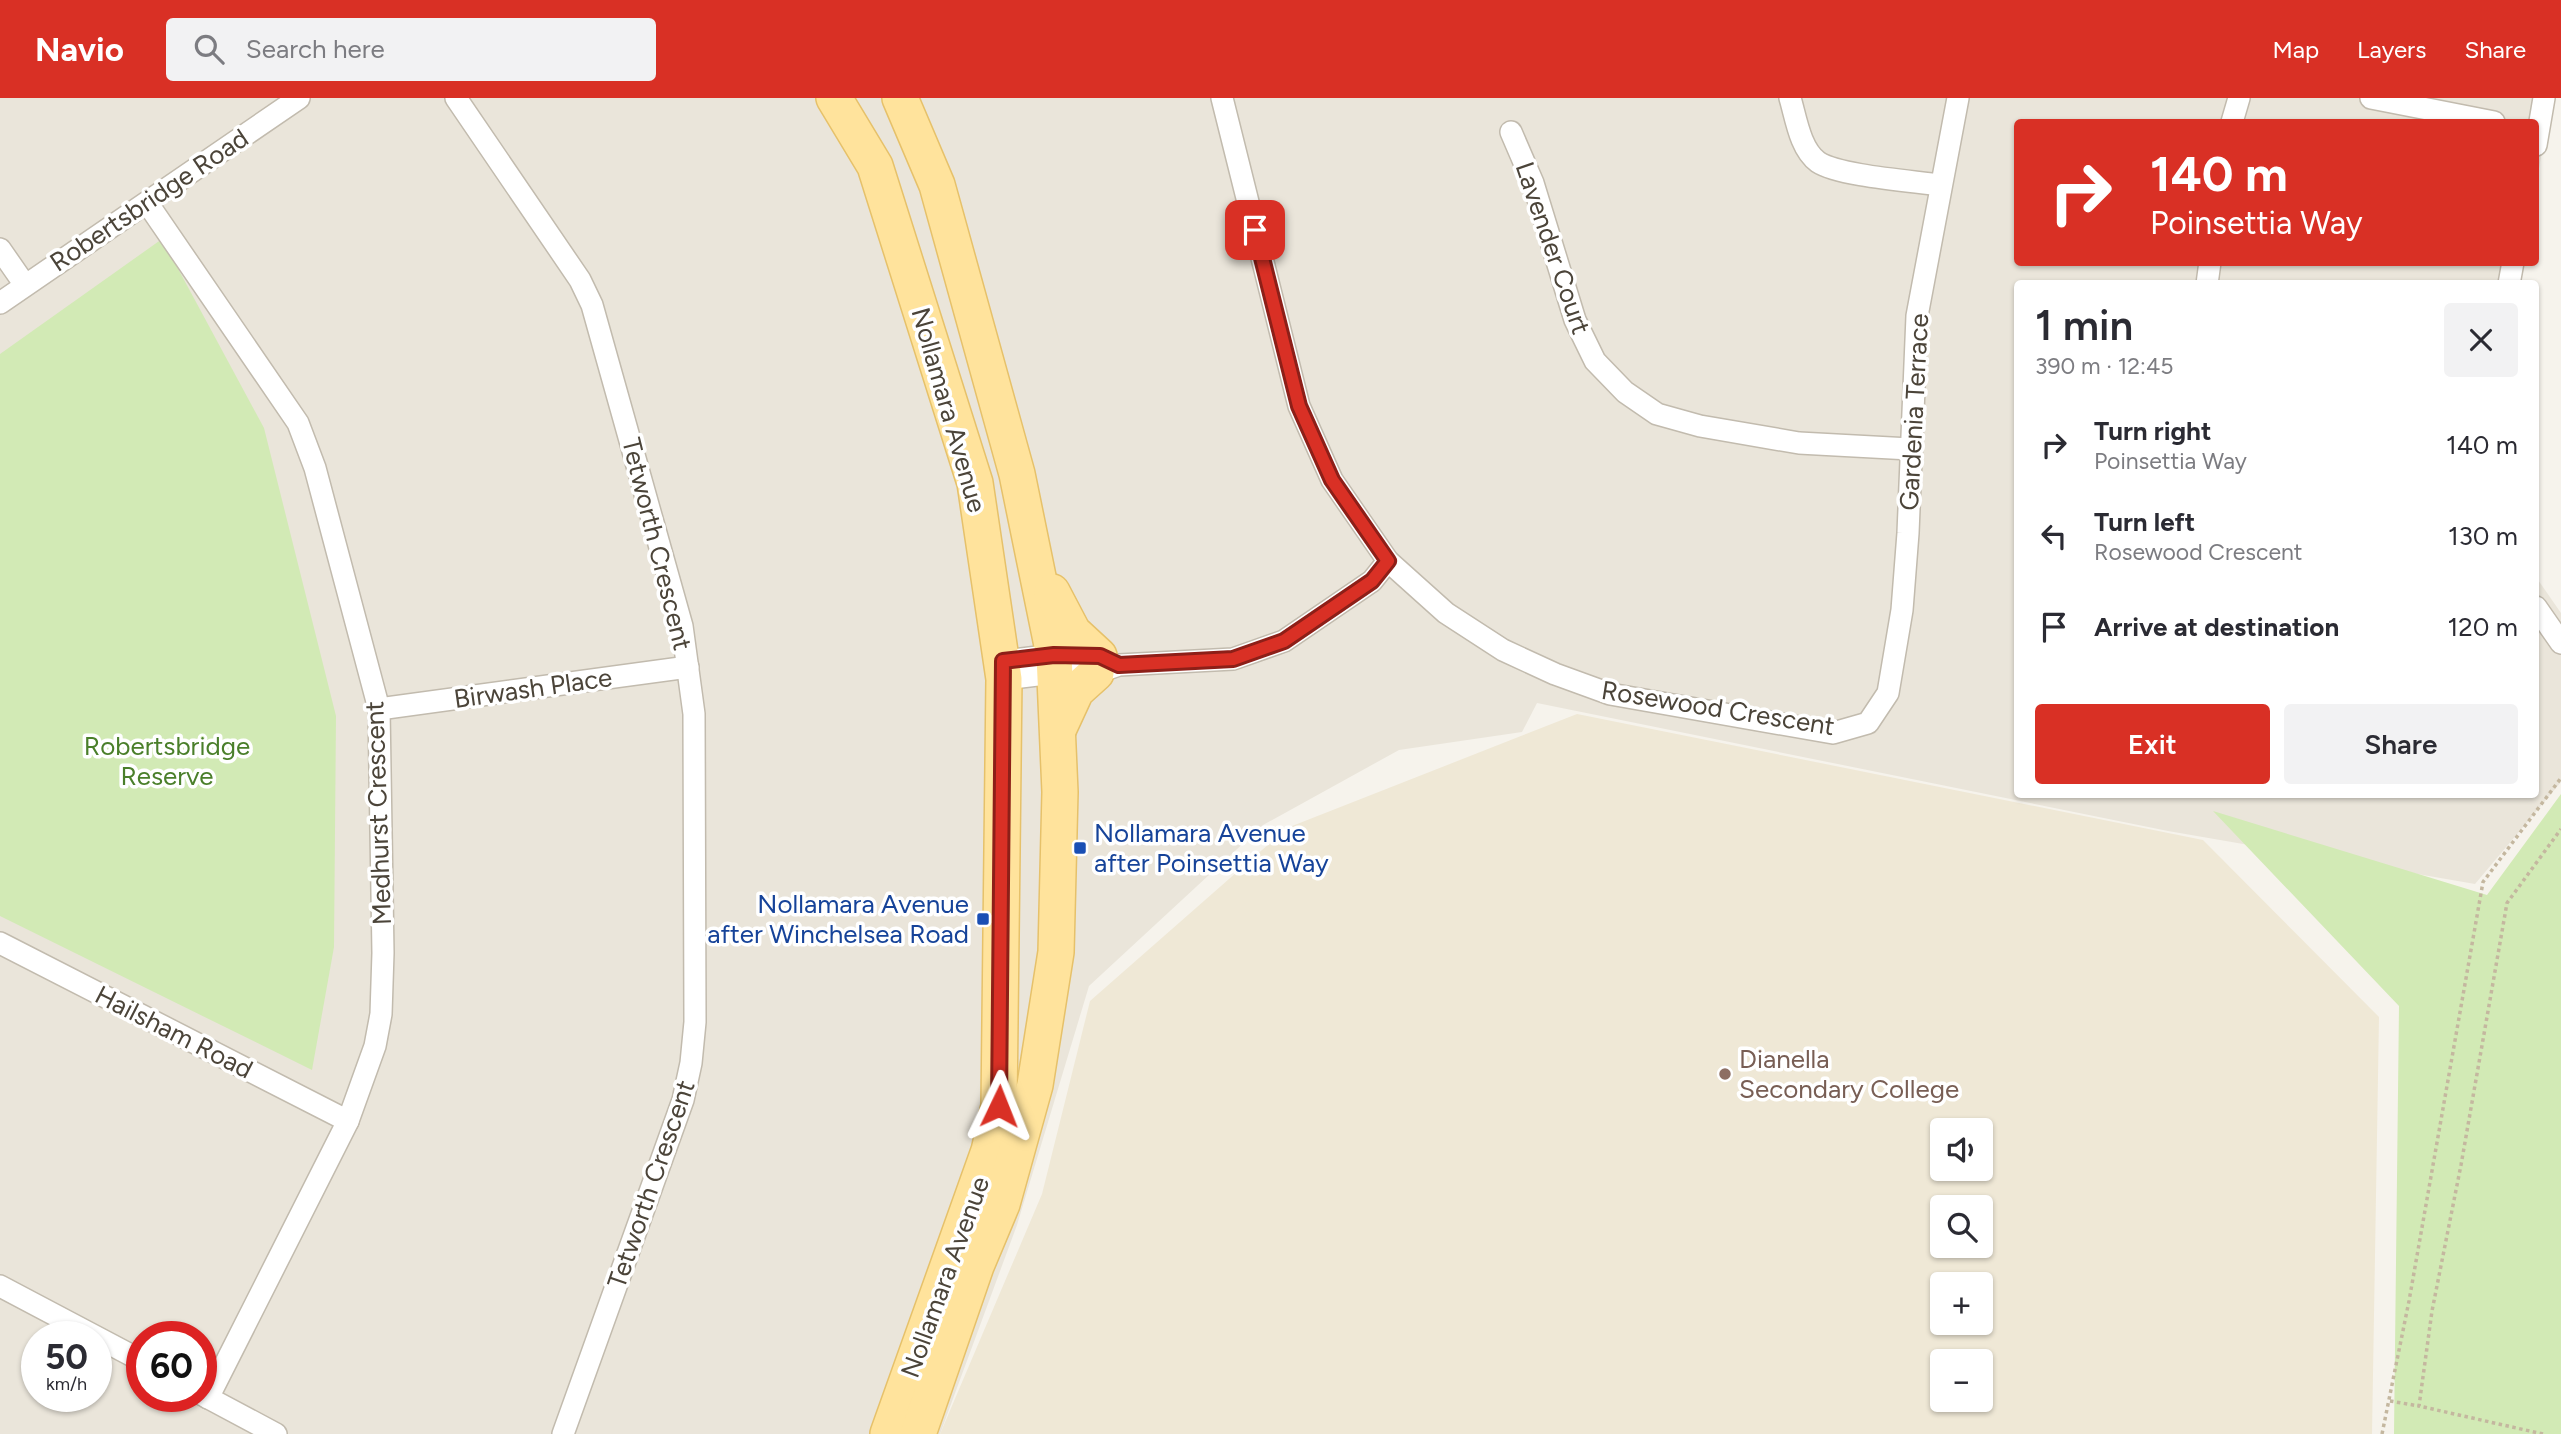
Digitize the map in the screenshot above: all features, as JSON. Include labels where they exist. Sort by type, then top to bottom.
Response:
[{"type":"main road","name":"Nollamara Avenue","points":[[834,98],[875,166],[975,483],[1004,670],[999,1106],[989,1151],[888,1434]]},
{"type":"main road","name":"Nollamara Avenue","points":[[900,98],[937,185],[1017,474],[1054,664],[1060,792],[1057,929],[1039,1060],[1002,1204],[976,1266],[918,1434]]},
{"type":"main road","points":[[1034,559],[1073,632],[1105,665],[1076,691],[1057,732]]},
{"type":"main road","points":[[1001,1025],[1026,1024],[1031,1020],[1045,958],[1057,929]]},
{"type":"street","name":"Robertsbridge Road","points":[[0,303],[299,98]]},
{"type":"street","name":"Tetworth Crescent","points":[[457,98],[580,280],[592,305],[682,626],[694,714],[695,1022],[691,1063],[683,1100],[563,1434]]},
{"type":"street","name":"Rosewood Crescent","points":[[1222,98],[1299,406],[1332,480],[1388,561],[1446,612],[1503,650],[1555,674],[1611,694],[1833,733],[1868,723]]},
{"type":"street","points":[[1790,98],[1801,137],[1818,162],[1849,172],[1940,185]]},
{"type":"street","name":"Gardenia Terrace","points":[[1868,723],[1888,694],[1902,610],[1917,316],[1958,98]]},
{"type":"street","points":[[2233,119],[2239,98]]},
{"type":"street","points":[[2371,98],[2479,119]]},
{"type":"street","points":[[2539,125],[2544,98]]},
{"type":"street","name":"Lavender Court","points":[[1511,132],[1533,183],[1575,320],[1595,361],[1625,392],[1657,414],[1700,426],[1799,443],[1910,449]]},
{"type":"street","name":"Medhurst Crescent","points":[[148,204],[298,423],[316,468],[379,709],[383,953],[381,1014],[375,1046],[348,1121],[217,1373]]},
{"type":"street","points":[[0,249],[25,285]]},
{"type":"street","points":[[1004,670],[1054,664],[1105,665],[1233,659],[1284,641],[1372,581],[1388,561]]},
{"type":"street","points":[[2539,611],[2561,643]]},
{"type":"street","name":"Birwash Place","points":[[379,709],[688,667]]},
{"type":"street","name":"Hailsham Road","points":[[0,943],[348,1121]]},
{"type":"street","points":[[0,1286],[126,1353]]},
{"type":"street","points":[[217,1403],[270,1433]]},
{"type":"path","points":[[2382,1434],[2483,882],[2561,778]]},
{"type":"path","points":[[2418,1406],[2432,1311],[2461,1166],[2507,903],[2561,829]]},
{"type":"path","points":[[2389,1400],[2543,1434]]},
{"type":"shaded area","points":[[0,98],[2551,98],[2539,168],[2539,119],[2014,119],[2014,266],[2521,266],[2519,280],[2014,280],[2014,798],[2539,798],[2539,581],[2561,613],[2561,782],[2475,884],[2168,831],[1537,703],[1522,732],[1399,750],[1263,825],[1089,986],[1017,1225],[940,1434],[0,1434]]},
{"type":"shaded area","name":"Dianella Secondary College","points":[[1577,714],[2203,840],[2379,1017],[2372,1434],[940,1434],[1042,1194],[1090,1001],[1287,828]]},
{"type":"green space","name":"Robertsbridge Reserve","points":[[162,239],[264,428],[336,716],[334,947],[312,1070],[0,916],[0,354]]},
{"type":"green space","points":[[2561,794],[2561,1434],[2394,1434],[2399,1006],[2213,811],[2487,895]]},
{"type":"place","name":"Nollamara Avenue after Poinsettia Way","points":[[1080,848]]},
{"type":"place","name":"Nollamara Avenue after Winchelsea Road","points":[[983,919]]},
{"type":"place","name":"Dianella Secondary College","points":[[1725,1074]]},
{"type":"route","points":[[999,1106],[1003,661],[1054,655],[1100,656],[1119,665],[1233,659],[1284,641],[1372,581],[1388,561],[1332,480],[1299,406],[1255,230]]}]
